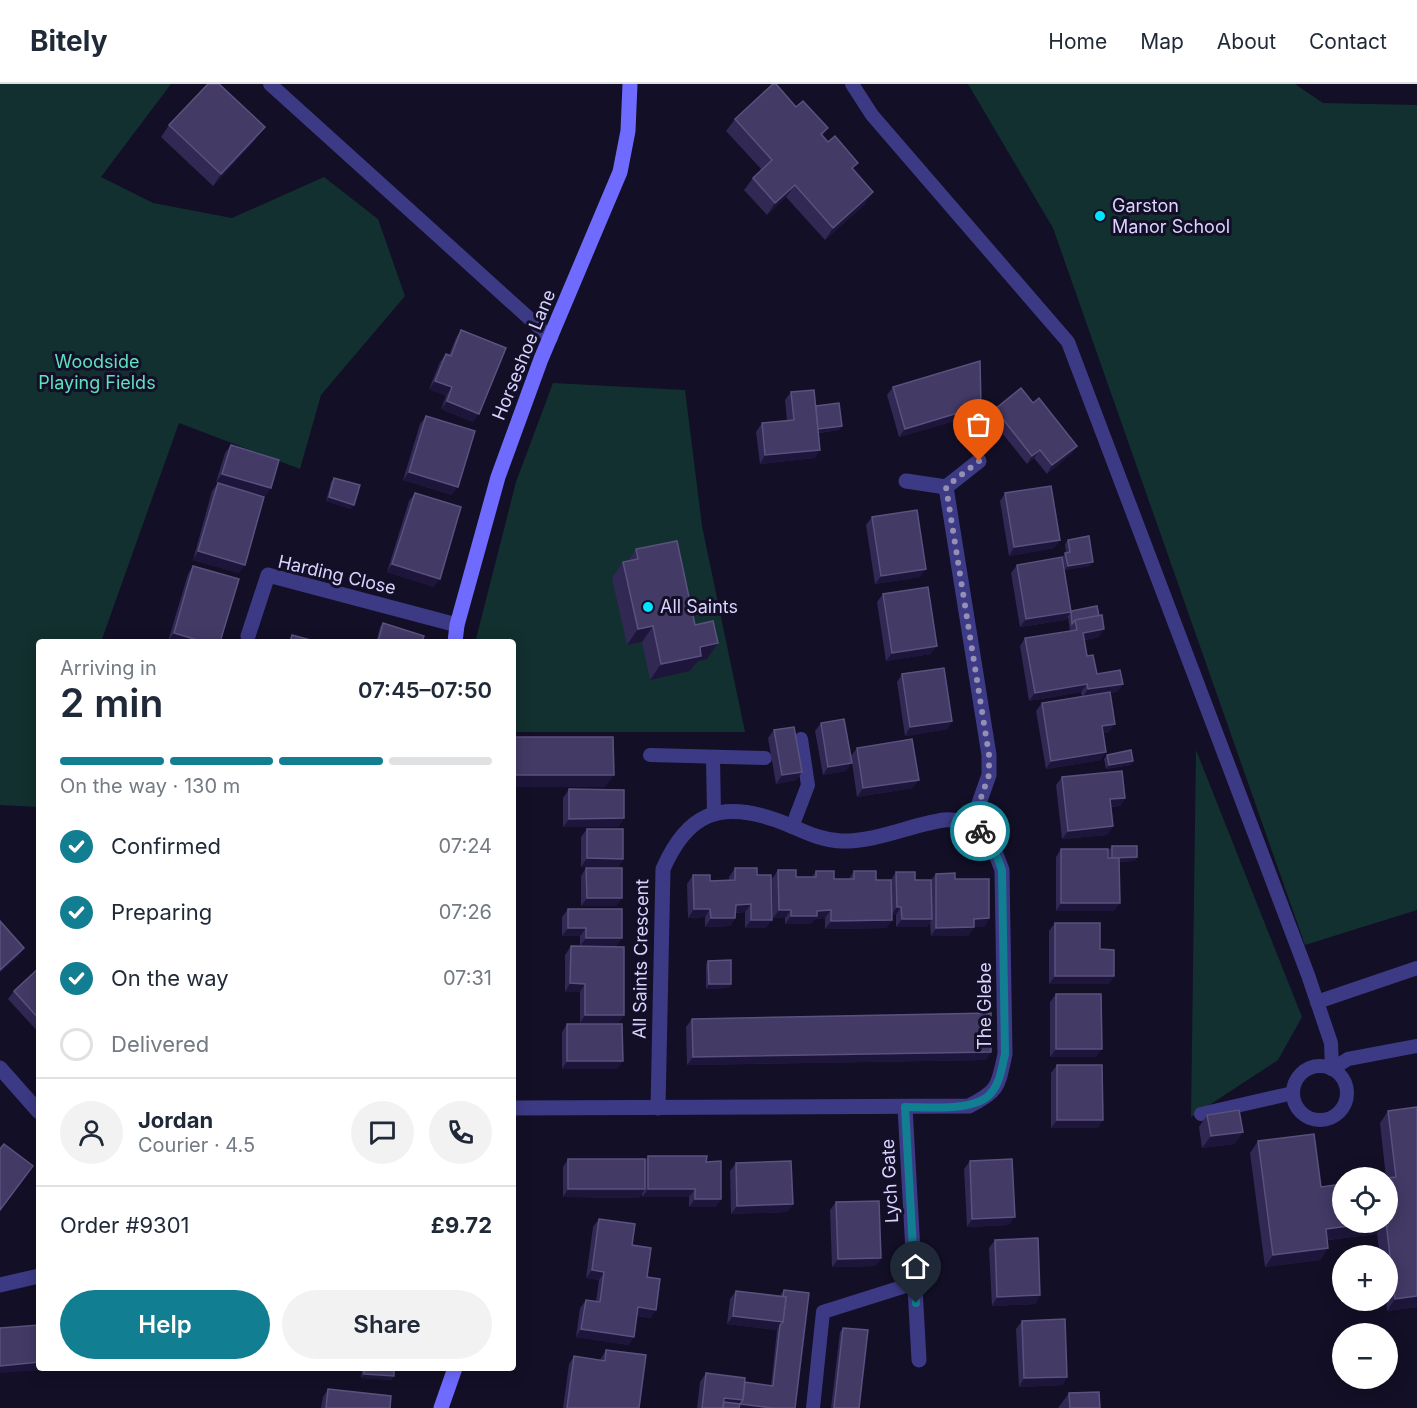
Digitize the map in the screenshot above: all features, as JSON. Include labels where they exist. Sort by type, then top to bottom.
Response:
[{"type":"street","name":"Horseshoe Lane","points":[[455,639],[457,625],[498,477],[551,338],[620,172],[628,131],[630,84]]},
{"type":"street","points":[[906,481],[946,487],[979,461]]},
{"type":"street","points":[[946,487],[989,755],[989,775],[972,823]]},
{"type":"street","name":"Harding Close","points":[[248,636],[268,575],[457,625]]},
{"type":"street","name":"All Saints Crescent","points":[[658,1108],[663,869],[672,848],[694,821],[722,811],[748,812],[792,827],[816,839],[843,841],[871,837],[947,819],[972,823]]},
{"type":"street","name":"The Glebe","points":[[516,1108],[969,1106],[991,1095],[1002,1070],[1005,1054],[1002,870],[992,844],[972,823]]},
{"type":"street","points":[[0,1068],[36,1109]]},
{"type":"street","name":"Lych Gate","points":[[905,1107],[919,1360]]},
{"type":"street","points":[[0,1286],[36,1277]]},
{"type":"street","points":[[441,1408],[454,1371]]},
{"type":"lane","points":[[852,84],[872,115],[1068,342],[1317,1002],[1331,1043],[1332,1069]]},
{"type":"lane","points":[[272,85],[551,338]]},
{"type":"lane","points":[[792,827],[808,785],[801,739]]},
{"type":"lane","points":[[650,755],[765,758]]},
{"type":"lane","points":[[713,758],[714,813]]},
{"type":"lane","points":[[1317,1002],[1417,968]]},
{"type":"lane","points":[[1332,1069],[1348,1059],[1417,1046]]},
{"type":"lane","points":[[1320,1066],[1332,1069],[1343,1078],[1347,1096],[1345,1105],[1332,1118],[1323,1121],[1305,1117],[1294,1102],[1293,1093],[1298,1077],[1304,1071],[1320,1066]]},
{"type":"lane","points":[[1201,1114],[1293,1093]]},
{"type":"lane","points":[[813,1408],[823,1312],[915,1283]]},
{"type":"green space","name":"Woodside Playing Fields","points":[[0,84],[171,84],[101,177],[153,203],[232,218],[324,177],[378,219],[405,296],[321,395],[300,469],[179,423],[102,639],[36,639],[36,807],[0,805]]},
{"type":"green space","points":[[968,84],[1295,84],[1323,103],[1417,105],[1417,910],[1305,945],[1053,228]]},
{"type":"green space","points":[[553,383],[685,390],[702,526],[745,732],[516,732],[516,639],[476,639],[516,482]]},
{"type":"green space","points":[[1196,750],[1302,1017],[1278,1060],[1191,1117]]},
{"type":"building","points":[[208,84],[219,84],[265,127],[221,174],[169,125]]},
{"type":"building","points":[[773,84],[776,84],[796,107],[803,101],[828,128],[821,134],[828,142],[835,136],[858,163],[852,168],[873,192],[833,228],[795,185],[775,203],[753,178],[772,160],[735,119]]},
{"type":"building","points":[[461,330],[506,348],[479,414],[447,401],[452,387],[435,381],[446,354],[451,356]]},
{"type":"building","points":[[980,361],[981,406],[905,429],[893,387]]},
{"type":"building","points":[[1021,388],[1033,403],[1039,398],[1077,446],[1052,465],[1040,450],[1032,456],[995,409]]},
{"type":"building","points":[[814,390],[820,450],[765,455],[762,423],[794,420],[791,392]]},
{"type":"building","points":[[839,403],[842,426],[818,429],[816,406]]},
{"type":"building","points":[[426,416],[475,431],[458,487],[409,472]]},
{"type":"building","points":[[231,445],[279,460],[271,488],[222,474]]},
{"type":"building","points":[[334,478],[360,485],[354,505],[329,497]]},
{"type":"building","points":[[218,483],[264,497],[245,565],[198,551]]},
{"type":"building","points":[[1051,486],[1060,540],[1014,547],[1005,493]]},
{"type":"building","points":[[415,493],[461,507],[440,579],[392,564]]},
{"type":"building","points":[[917,510],[926,569],[881,576],[872,517]]},
{"type":"building","points":[[1089,536],[1093,562],[1068,566],[1065,553],[1070,552],[1068,540]]},
{"type":"building","name":"All Saints","points":[[677,541],[695,625],[713,621],[718,643],[700,647],[701,656],[661,664],[653,626],[638,629],[623,562],[638,559],[636,549]]},
{"type":"building","points":[[1062,557],[1071,612],[1026,619],[1017,565]]},
{"type":"building","points":[[193,566],[239,579],[221,639],[194,639],[174,633]]},
{"type":"building","points":[[928,587],[937,646],[892,653],[883,594]]},
{"type":"building","points":[[1097,606],[1099,616],[1075,620],[1072,624],[1071,611]]},
{"type":"building","points":[[1102,615],[1104,629],[1083,633],[1087,656],[1093,655],[1097,674],[1120,670],[1123,684],[1088,689],[1087,684],[1035,693],[1025,638],[1077,630],[1075,620]]},
{"type":"building","points":[[383,623],[424,636],[423,639],[379,639]]},
{"type":"building","points":[[292,635],[307,639],[291,639]]},
{"type":"building","points":[[944,668],[952,721],[910,727],[902,674]]},
{"type":"building","points":[[1110,692],[1115,724],[1102,726],[1106,752],[1051,761],[1042,703]]},
{"type":"building","points":[[844,719],[852,763],[828,767],[821,723]]},
{"type":"building","points":[[794,727],[802,772],[782,775],[774,730]]},
{"type":"building","points":[[516,737],[613,737],[614,775],[516,775]]},
{"type":"building","points":[[912,739],[919,780],[863,788],[857,748]]},
{"type":"building","points":[[1131,750],[1133,761],[1109,765],[1107,755]]},
{"type":"building","points":[[1122,771],[1125,798],[1110,799],[1113,826],[1068,831],[1062,777]]},
{"type":"building","points":[[569,789],[624,790],[624,818],[569,819]]},
{"type":"building","points":[[587,829],[623,829],[623,859],[587,858]]},
{"type":"building","points":[[1112,846],[1137,846],[1137,857],[1112,858]]},
{"type":"building","points":[[1061,849],[1108,849],[1108,858],[1119,858],[1120,903],[1061,903]]},
{"type":"building","points":[[586,868],[622,868],[622,898],[587,898]]},
{"type":"building","points":[[735,868],[757,868],[757,875],[771,875],[772,920],[751,920],[751,904],[736,905],[735,918],[711,918],[710,909],[694,909],[693,875],[710,875],[710,881],[735,880]]},
{"type":"building","points":[[778,870],[796,870],[796,877],[816,877],[816,871],[834,871],[834,879],[854,879],[854,871],[876,871],[876,880],[891,880],[892,920],[831,921],[831,910],[817,911],[817,916],[791,916],[791,910],[779,910]]},
{"type":"building","points":[[896,872],[915,872],[915,880],[931,880],[932,919],[902,919],[901,907],[897,907]]},
{"type":"building","points":[[955,873],[955,879],[989,879],[989,918],[974,919],[974,927],[936,928],[936,874]]},
{"type":"building","points":[[568,909],[622,909],[622,938],[586,938],[586,928],[568,928]]},
{"type":"building","points":[[0,921],[24,948],[0,970]]},
{"type":"building","points":[[1055,923],[1100,923],[1100,949],[1114,950],[1114,976],[1055,976]]},
{"type":"building","points":[[571,946],[624,947],[624,1015],[585,1015],[585,984],[570,983]]},
{"type":"building","points":[[731,960],[731,984],[709,984],[708,961]]},
{"type":"building","points":[[36,971],[36,1016],[14,991]]},
{"type":"building","points":[[1056,994],[1101,994],[1102,1049],[1056,1049]]},
{"type":"building","points":[[991,1013],[991,1052],[693,1057],[692,1019]]},
{"type":"building","points":[[567,1024],[622,1024],[623,1061],[567,1061]]},
{"type":"building","points":[[1057,1065],[1102,1065],[1103,1120],[1057,1120]]},
{"type":"building","points":[[1417,1107],[1417,1296],[1398,1299],[1398,1245],[1389,1245],[1387,1233],[1398,1233],[1398,1167],[1395,1167],[1388,1111]]},
{"type":"building","points":[[1239,1110],[1243,1132],[1211,1136],[1207,1115]]},
{"type":"building","points":[[1314,1134],[1321,1187],[1332,1185],[1332,1228],[1326,1229],[1328,1248],[1273,1255],[1258,1141]]},
{"type":"building","points":[[4,1144],[33,1166],[0,1210],[0,1149]]},
{"type":"building","points":[[648,1156],[707,1156],[706,1162],[721,1161],[721,1199],[695,1199],[695,1189],[648,1189]]},
{"type":"building","points":[[568,1159],[645,1159],[645,1189],[568,1189]]},
{"type":"building","points":[[1012,1159],[1015,1217],[972,1219],[970,1161]]},
{"type":"building","points":[[791,1161],[793,1204],[737,1206],[736,1163]]},
{"type":"building","points":[[879,1201],[881,1258],[838,1259],[836,1202]]},
{"type":"building","points":[[599,1219],[635,1224],[632,1245],[651,1248],[647,1277],[660,1279],[656,1310],[638,1307],[634,1337],[581,1329],[586,1300],[600,1302],[604,1272],[592,1270]]},
{"type":"building","points":[[1038,1238],[1040,1295],[997,1297],[995,1240]]},
{"type":"building","points":[[784,1290],[809,1293],[795,1408],[740,1404],[743,1400],[745,1382],[773,1386],[780,1325],[783,1322],[786,1297],[783,1297]]},
{"type":"building","points":[[736,1291],[786,1297],[783,1322],[733,1316]]},
{"type":"building","points":[[1065,1319],[1067,1377],[1024,1378],[1022,1321]]},
{"type":"building","points":[[36,1325],[36,1362],[0,1366],[0,1328]]},
{"type":"building","points":[[843,1328],[868,1330],[859,1408],[834,1408]]},
{"type":"building","points":[[606,1350],[646,1355],[639,1408],[567,1408],[574,1356],[605,1361]]},
{"type":"building","points":[[364,1371],[394,1371],[394,1376],[364,1374]]},
{"type":"building","points":[[706,1373],[745,1378],[743,1400],[724,1398],[723,1408],[702,1408]]},
{"type":"building","points":[[328,1389],[391,1396],[390,1408],[326,1408]]},
{"type":"building","points":[[1099,1392],[1100,1408],[1070,1408],[1069,1393]]},
{"type":"building","points":[[724,1402],[740,1404],[739,1408],[723,1408]]},
{"type":"way so far","points":[[979,461],[946,487],[989,755],[989,775],[972,823],[980,831]]},
{"type":"place","name":"Garston Manor School","points":[[1100,216]]},
{"type":"place","name":"All Saints","points":[[648,607]]},
{"type":"route","points":[[916,1303],[905,1107],[969,1106],[991,1095],[1000,1078],[1005,1054],[1002,870],[992,844],[980,831]]}]
